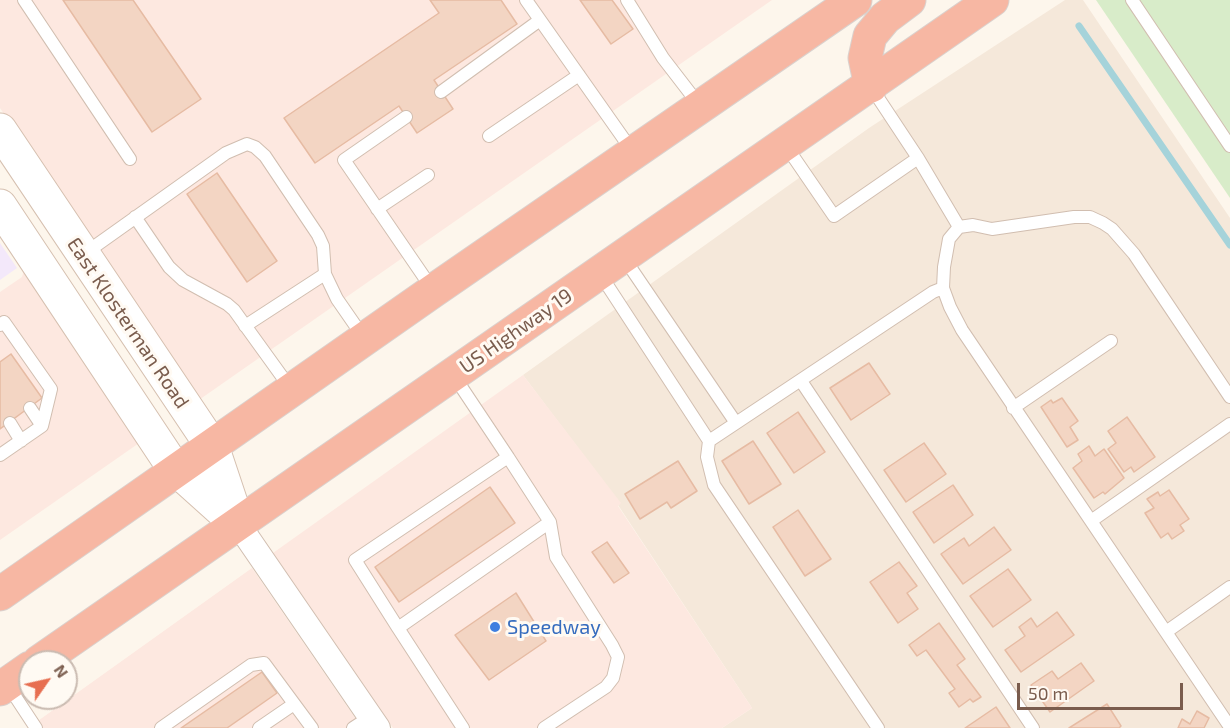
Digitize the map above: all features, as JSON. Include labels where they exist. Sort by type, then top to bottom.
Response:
[{"type":"highway","points":[[0,594],[855,0]]},
{"type":"highway","points":[[871,86],[865,58],[870,36],[885,18],[909,0]]},
{"type":"highway","name":"US Highway 19","points":[[56,650],[992,0]]},
{"type":"main road","name":"East Klosterman Road","points":[[0,130],[212,446],[238,524]]},
{"type":"main road","name":"East Klosterman Road","points":[[0,206],[177,470],[238,524]]},
{"type":"street","name":"East Klosterman Road","points":[[238,524],[367,724]]},
{"type":"lane","points":[[24,0],[130,159]]},
{"type":"lane","points":[[526,0],[634,153]]},
{"type":"lane","points":[[627,0],[663,58],[701,107]]},
{"type":"lane","points":[[1132,0],[1230,146]]},
{"type":"lane","points":[[441,92],[540,20]]},
{"type":"lane","points":[[489,136],[579,75]]},
{"type":"lane","points":[[871,86],[959,227]]},
{"type":"lane","points":[[406,117],[344,160],[433,291]]},
{"type":"lane","points":[[83,254],[226,153],[247,144],[255,147],[265,156],[318,235],[323,246],[325,274],[337,299],[364,339]]},
{"type":"lane","points":[[785,145],[834,216],[918,158]]},
{"type":"lane","points":[[377,209],[428,175]]},
{"type":"lane","points":[[135,217],[169,267],[183,280],[227,304],[292,390]]},
{"type":"lane","points":[[1230,397],[1134,254],[1112,229],[1090,217],[1074,217],[992,228],[973,225],[959,227],[949,239],[943,288],[966,337],[1230,727]]},
{"type":"lane","points":[[611,265],[736,423]]},
{"type":"lane","points":[[611,265],[709,441],[707,457],[714,485],[878,728]]},
{"type":"lane","points":[[245,326],[325,274]]},
{"type":"lane","points":[[709,441],[933,292],[943,288]]},
{"type":"lane","points":[[0,325],[4,322],[51,389],[42,426],[0,455]]},
{"type":"lane","points":[[1013,408],[1111,341]]},
{"type":"lane","points":[[454,375],[550,522],[556,557],[618,657],[614,678],[606,687],[544,728]]},
{"type":"lane","points":[[801,381],[1034,728]]},
{"type":"lane","points":[[30,408],[42,426]]},
{"type":"lane","points":[[10,423],[21,441]]},
{"type":"lane","points":[[1091,521],[1230,424]]},
{"type":"lane","points":[[463,728],[355,560],[508,457]]},
{"type":"lane","points":[[398,628],[550,522]]},
{"type":"lane","points":[[1166,632],[1230,587]]},
{"type":"lane","points":[[160,728],[251,664],[264,663],[312,728]]},
{"type":"lane","points":[[12,680],[36,728]]},
{"type":"lane","points":[[258,728],[294,705]]},
{"type":"shaded area","points":[[0,0],[772,0],[196,402],[0,108]]},
{"type":"shaded area","points":[[1065,0],[1083,0],[1230,218],[1230,728],[722,728],[752,708],[618,505],[620,504],[523,375],[869,128]]},
{"type":"shaded area","points":[[0,243],[17,268],[0,280]]},
{"type":"shaded area","points":[[25,267],[142,441],[0,540],[0,292],[22,277]]},
{"type":"shaded area","points":[[523,375],[621,503],[618,506],[752,708],[722,728],[393,728],[273,553]]},
{"type":"shaded area","points":[[252,568],[362,728],[28,728],[53,710],[78,710],[78,692]]},
{"type":"green space","points":[[1096,0],[1230,0],[1230,198]]},
{"type":"building","points":[[63,0],[133,0],[201,99],[152,132]]},
{"type":"building","points":[[430,0],[501,0],[517,24],[434,80],[453,109],[417,133],[399,106],[315,163],[284,118],[439,13]]},
{"type":"building","points":[[580,0],[612,0],[633,29],[611,44]]},
{"type":"building","points":[[217,173],[277,261],[247,282],[187,194]]},
{"type":"building","points":[[11,354],[42,398],[0,429],[0,362]]},
{"type":"building","points":[[869,363],[890,394],[851,420],[830,388]]},
{"type":"building","points":[[1062,398],[1078,421],[1070,427],[1078,440],[1067,447],[1041,407],[1051,400],[1053,403]]},
{"type":"building","points":[[798,412],[825,452],[794,473],[767,433]]},
{"type":"building","points":[[1127,417],[1155,457],[1134,472],[1131,467],[1124,472],[1108,449],[1116,443],[1108,431]]},
{"type":"building","points":[[753,441],[781,484],[749,504],[722,461]]},
{"type":"building","points":[[924,443],[946,474],[906,502],[884,470]]},
{"type":"building","points":[[1089,446],[1095,456],[1104,449],[1124,478],[1105,494],[1103,492],[1094,498],[1073,468],[1082,461],[1078,454]]},
{"type":"building","points":[[678,461],[697,491],[671,508],[667,502],[640,519],[625,494]]},
{"type":"building","points":[[953,485],[973,515],[934,543],[913,512]]},
{"type":"building","points":[[490,487],[515,523],[399,602],[375,567]]},
{"type":"building","points":[[1169,490],[1189,519],[1180,525],[1184,531],[1172,539],[1168,533],[1161,538],[1145,513],[1154,508],[1147,499],[1158,492],[1160,496]]},
{"type":"building","points":[[798,510],[831,559],[805,576],[773,527]]},
{"type":"building","points":[[994,527],[1011,550],[963,584],[941,554],[964,538],[969,546]]},
{"type":"building","points":[[607,542],[629,573],[614,583],[592,552]]},
{"type":"building","points":[[899,562],[917,586],[907,593],[918,609],[898,623],[870,582]]},
{"type":"building","points":[[1008,569],[1031,600],[993,627],[970,596]]},
{"type":"building","points":[[516,593],[546,641],[489,680],[455,635]]},
{"type":"building","points":[[1057,612],[1074,635],[1021,672],[1005,650],[1025,636],[1019,627],[1031,618],[1037,627]]},
{"type":"building","points":[[939,623],[965,659],[957,665],[981,697],[973,702],[970,699],[959,707],[949,693],[955,689],[926,650],[917,656],[909,645]]},
{"type":"building","points":[[1081,663],[1094,681],[1050,712],[1031,685],[1052,671],[1058,679]]},
{"type":"building","points":[[262,672],[277,693],[227,728],[181,728]]},
{"type":"building","points":[[1107,704],[1121,726],[1119,728],[1069,728]]},
{"type":"building","points":[[996,707],[1010,728],[965,728]]},
{"type":"building","points":[[1197,711],[1209,718],[1204,728],[1178,728],[1182,719],[1190,724]]},
{"type":"waterway","points":[[1079,26],[1230,245]]},
{"type":"place","name":"Speedway","points":[[495,627]]}]
